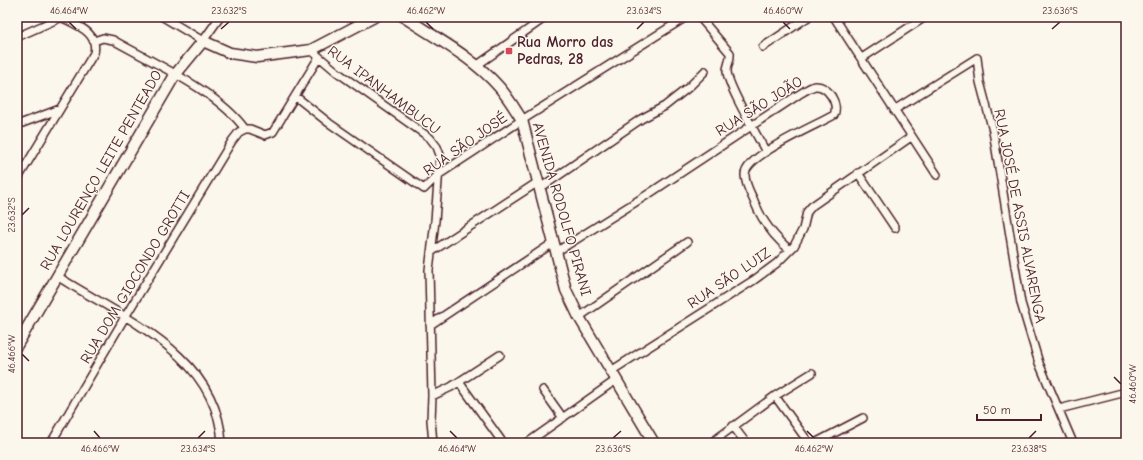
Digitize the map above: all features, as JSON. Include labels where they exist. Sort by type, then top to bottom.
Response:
[{"type":"main road","points":[[203,41],[230,53],[257,57],[311,50],[374,17]]},
{"type":"main road","name":"AVENIDA RODOLFO PIRANI","points":[[404,17],[476,66],[505,94],[522,120],[566,290],[579,317],[654,443]]},
{"type":"main road","name":"RUA LOURENÇO LEITE PENTEADO","points":[[18,340],[175,74],[203,41]]},
{"type":"street","points":[[17,37],[62,17],[86,31],[94,41],[94,53],[17,180]]},
{"type":"street","points":[[163,17],[203,41]]},
{"type":"street","name":"RUA LOURENÇO LEITE PENTEADO","points":[[203,41],[220,17]]},
{"type":"street","points":[[476,66],[546,17]]},
{"type":"street","name":"RUA SÃO JOSÉ","points":[[295,96],[334,127],[424,189],[438,175],[522,120],[686,17]]},
{"type":"street","points":[[763,47],[808,17]]},
{"type":"street","points":[[834,17],[937,175]]},
{"type":"street","points":[[862,58],[925,17]]},
{"type":"street","points":[[702,20],[730,53],[731,58],[727,71],[733,88],[766,152]]},
{"type":"street","points":[[94,41],[103,38],[113,40],[175,74],[211,97],[239,120],[245,129],[268,135],[276,128],[319,57]]},
{"type":"street","name":"RUA IPANHAMBUCU","points":[[311,50],[337,72],[430,138],[439,151],[429,270],[432,396],[431,420],[433,443]]},
{"type":"street","name":"RUA JOSÉ DE ASSIS ALVARENGA","points":[[894,110],[977,58],[980,82],[994,138],[1021,303],[1039,363],[1073,443]]},
{"type":"street","points":[[430,252],[539,185],[641,119],[665,106],[689,87],[705,71]]},
{"type":"street","name":"RUA SÃO JOÃO","points":[[430,325],[555,248],[650,192],[751,125],[815,86],[823,88],[835,103],[834,115],[766,152],[748,167],[745,175],[760,215],[772,233],[790,250]]},
{"type":"street","points":[[17,125],[60,109]]},
{"type":"street","name":"RUA DOM GIOCONDO GROTTI","points":[[51,443],[125,317],[232,141],[245,129]]},
{"type":"street","name":"RUA SÃO LUIZ","points":[[611,371],[754,280],[790,250],[800,236],[809,208],[912,137]]},
{"type":"street","points":[[858,173],[895,228]]},
{"type":"street","points":[[579,317],[687,242]]},
{"type":"street","points":[[57,276],[163,342],[185,361],[212,398],[218,415],[222,443]]},
{"type":"street","points":[[432,396],[459,382],[500,355]]},
{"type":"street","points":[[711,443],[775,396],[812,373]]},
{"type":"street","points":[[527,443],[616,380]]},
{"type":"street","points":[[459,382],[503,443]]},
{"type":"street","points":[[543,390],[563,418]]},
{"type":"street","points":[[1059,408],[1126,392]]},
{"type":"street","points":[[775,396],[809,443]]},
{"type":"street","points":[[815,443],[863,418]]},
{"type":"street","points":[[733,426],[746,443]]},
{"type":"place","name":"Rua Morro das Pedras, 28","points":[[509,51]]}]
